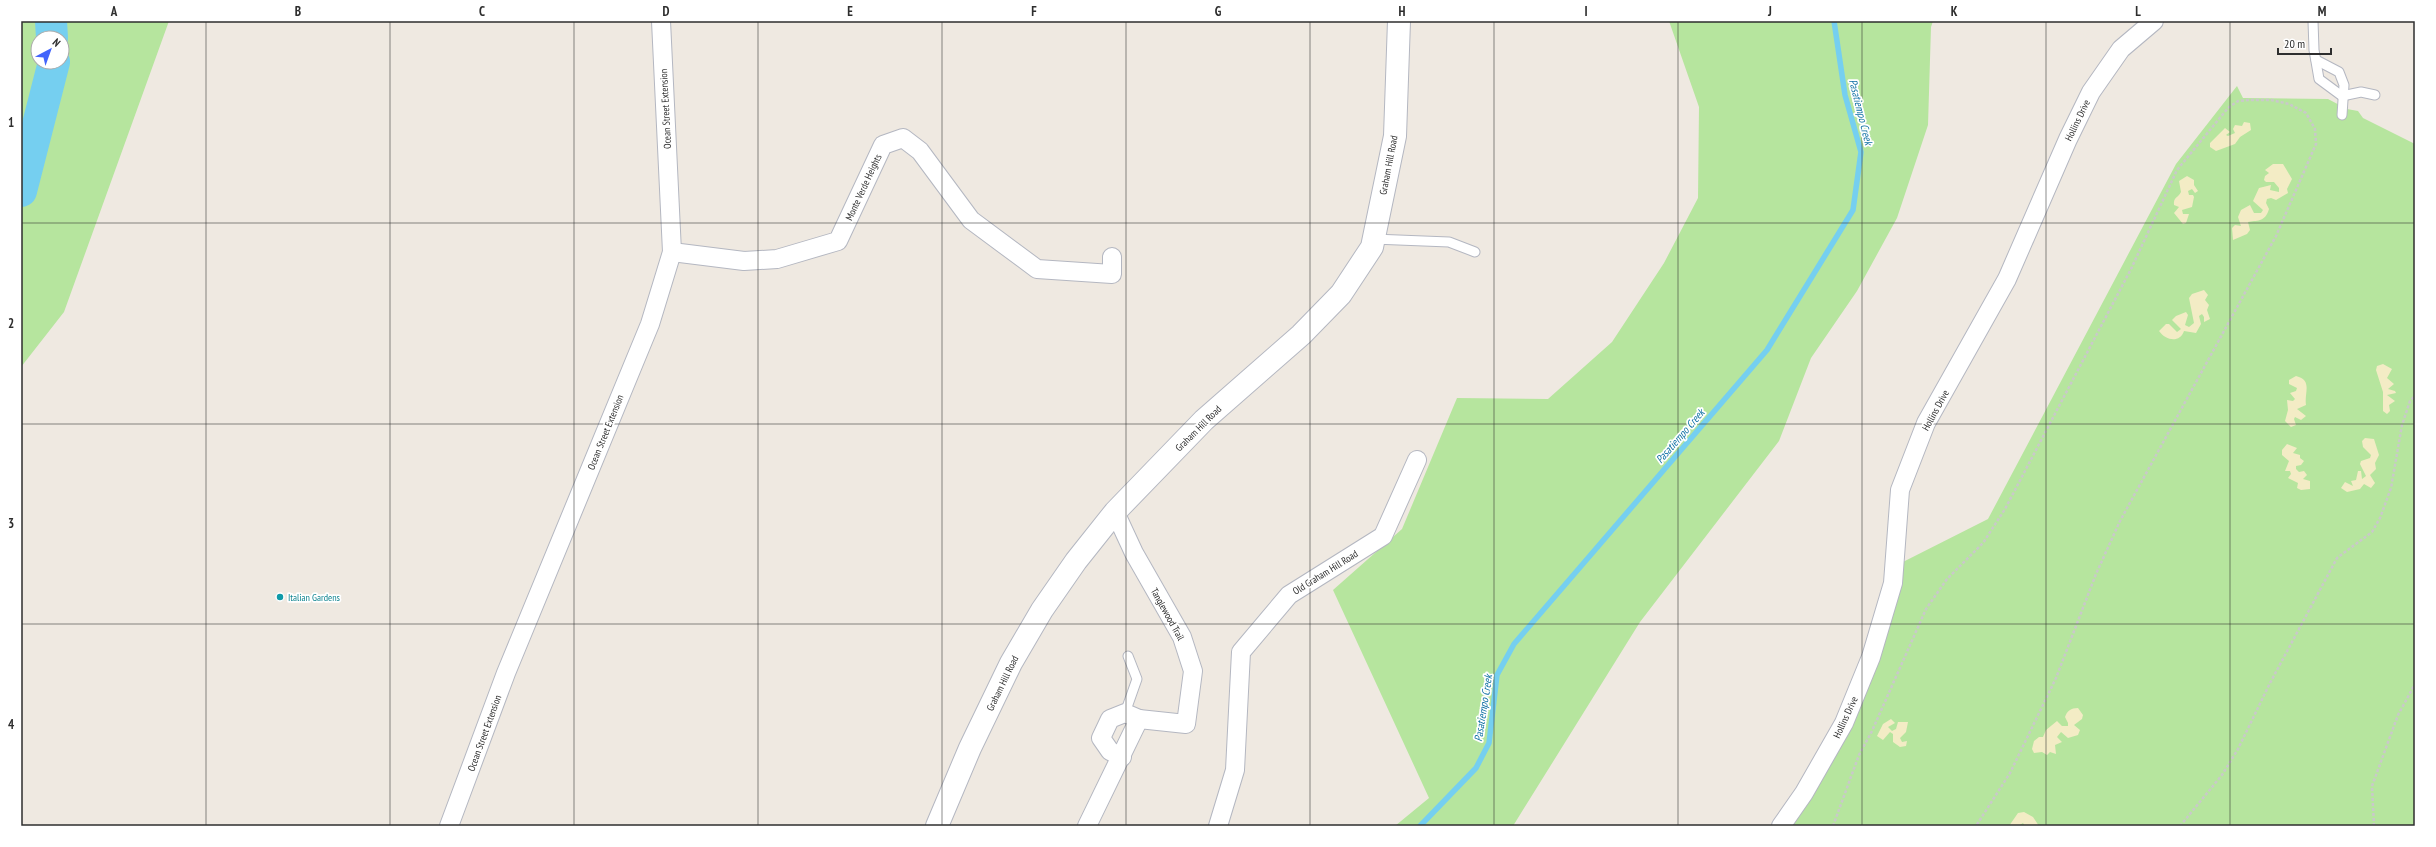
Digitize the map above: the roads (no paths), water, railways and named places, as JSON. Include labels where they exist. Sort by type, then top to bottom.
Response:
[{"type":"main road","name":"Graham Hill Road","points":[[938,826],[970,748],[1011,663],[1042,610],[1115,512],[1204,420],[1301,335],[1341,294],[1372,247],[1395,136],[1399,21]]},
{"type":"street","name":"Ocean Street Extension","points":[[449,826],[506,673],[650,324],[672,252],[661,21]]},
{"type":"street","name":"Hollins Drive","points":[[1780,826],[1804,793],[1844,723],[1871,657],[1893,583],[1900,490],[1926,422],[2007,280],[2068,139],[2091,92],[2121,49],[2154,21]]},
{"type":"street","name":"Monte Verde Heights","points":[[672,252],[751,260],[777,259],[838,241],[883,145],[903,138],[920,151],[971,220],[1037,269],[1112,274],[1112,257]]},
{"type":"street","name":"Old Graham Hill Road","points":[[1218,826],[1235,770],[1241,652],[1289,594],[1383,536],[1417,460]]},
{"type":"street","name":"Tanglewood Trail","points":[[1115,512],[1134,553],[1182,637],[1193,671],[1186,724],[1132,716]]},
{"type":"street","points":[[1087,826],[1122,757],[1132,716],[1110,719],[1101,738],[1110,751],[1122,757]]},
{"type":"lane","points":[[2313,21],[2319,79],[2342,96],[2361,92],[2375,95]]},
{"type":"lane","points":[[2316,60],[2339,72],[2344,84],[2342,114]]},
{"type":"lane","points":[[1373,239],[1450,242],[1475,252]]},
{"type":"lane","points":[[1128,656],[1137,679],[1132,716]]},
{"type":"waterway","points":[[51,21],[52,30]]},
{"type":"waterway","name":"Pasatiempo Creek","points":[[1420,826],[1476,768],[1489,743],[1497,675],[1514,644],[1767,350],[1853,210],[1861,152],[1845,95],[1834,21]]},
{"type":"waterway","points":[[21,191],[52,70]]},
{"type":"place","name":"Italian Gardens","points":[[280,597]]}]
